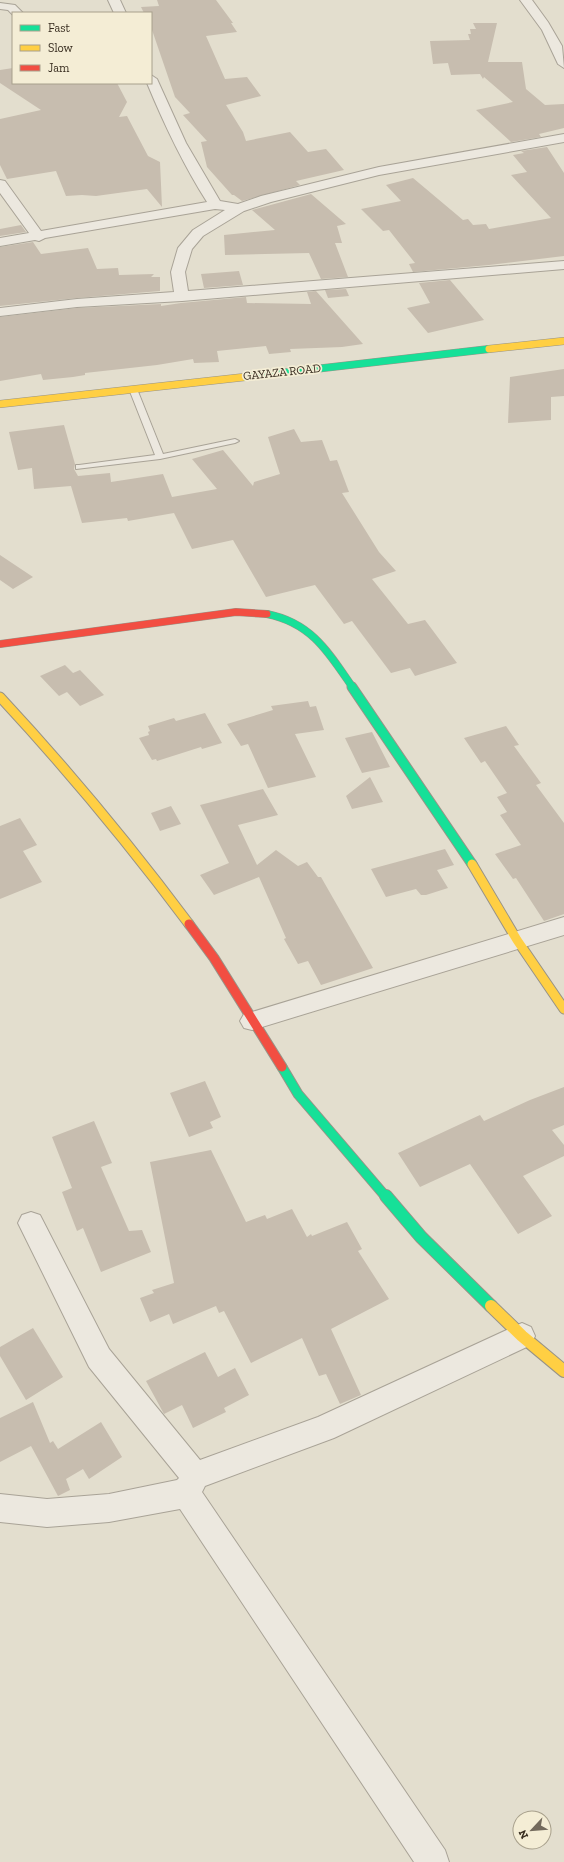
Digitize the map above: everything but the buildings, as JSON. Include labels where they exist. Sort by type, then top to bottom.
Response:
[{"type":"street","points":[[114,0],[120,12]]},
{"type":"street","points":[[526,0],[540,18],[558,46],[564,64]]},
{"type":"street","points":[[0,6],[11,6],[16,12]]},
{"type":"street","points":[[152,81],[168,120],[193,171],[215,205]]},
{"type":"street","points":[[182,297],[178,272],[185,248],[198,233],[239,208],[266,199],[379,171],[564,138]]},
{"type":"street","points":[[0,184],[39,237]]},
{"type":"street","points":[[0,242],[39,237],[215,205],[239,208]]},
{"type":"street","points":[[0,312],[61,304],[182,297],[564,265]]},
{"type":"street","name":"GAYAZA ROAD","points":[[0,404],[564,341]]},
{"type":"street","points":[[0,644],[236,612],[266,612],[288,619],[310,631],[325,647],[425,792],[478,873],[517,940],[564,1009]]},
{"type":"street","points":[[0,697],[12,708],[47,747],[152,875],[214,958],[298,1094],[421,1237],[522,1336],[564,1371]]},
{"type":"street","points":[[252,1021],[564,926]]},
{"type":"street","points":[[32,1223],[99,1358],[190,1484],[433,1862]]},
{"type":"street","points":[[0,1508],[47,1513],[109,1508],[190,1484],[324,1428],[522,1336]]},
{"type":"lane","points":[[133,389],[160,457]]},
{"type":"lane","points":[[79,467],[160,457],[235,441]]},
{"type":"traffic: fast","points":[[245,377],[489,349]]},
{"type":"traffic: fast","points":[[267,614],[284,618],[292,622],[306,630],[325,647],[425,792],[472,864]]},
{"type":"traffic: fast","points":[[282,1067],[298,1094],[421,1237],[491,1306]]},
{"type":"traffic: slow","points":[[489,349],[564,341]]},
{"type":"traffic: slow","points":[[0,404],[245,377]]},
{"type":"traffic: slow","points":[[0,697],[47,747],[152,875],[189,924]]},
{"type":"traffic: slow","points":[[472,864],[517,940],[564,1009]]},
{"type":"traffic: slow","points":[[491,1306],[522,1336],[564,1371]]},
{"type":"traffic: jam","points":[[0,644],[236,612],[267,614]]},
{"type":"traffic: jam","points":[[189,924],[214,958],[282,1067]]}]
